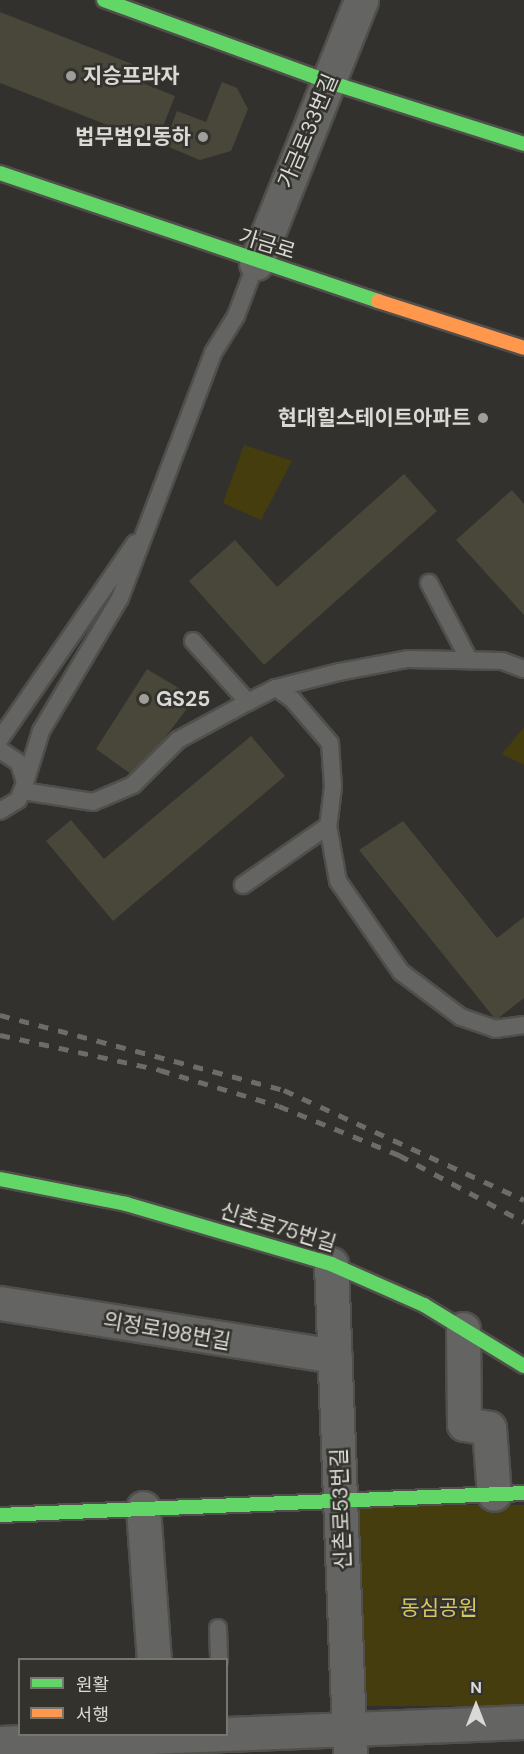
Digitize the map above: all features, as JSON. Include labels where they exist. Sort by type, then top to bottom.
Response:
[{"type":"street","points":[[104,0],[328,82],[524,144]]},
{"type":"street","name":"가금로33번길","points":[[256,263],[361,0]]},
{"type":"street","name":"가금로","points":[[0,173],[256,263],[524,348]]},
{"type":"street","name":"신촌로75번길","points":[[0,1179],[126,1204],[331,1264],[424,1305],[524,1366]]},
{"type":"street","name":"신촌로53번길","points":[[331,1264],[350,1741]]},
{"type":"street","name":"의정로198번길","points":[[0,1302],[335,1356]]},
{"type":"street","points":[[0,1515],[509,1494],[489,1428],[464,1424],[463,1329]]},
{"type":"street","points":[[144,1508],[154,1658]]},
{"type":"street","points":[[0,1743],[40,1749],[228,1738],[350,1741],[524,1722]]},
{"type":"lane","points":[[0,811],[24,787],[41,731],[120,598],[213,353],[236,316],[256,263]]},
{"type":"lane","points":[[0,739],[49,662],[148,526]]},
{"type":"lane","points":[[429,583],[469,660]]},
{"type":"lane","points":[[193,641],[248,702]]},
{"type":"lane","points":[[24,787],[93,802],[133,785],[178,740],[276,688],[408,659],[469,660],[524,669]]},
{"type":"lane","points":[[276,688],[293,700],[330,743],[333,787],[328,826],[338,882],[401,972],[461,1017],[495,1029],[524,1025]]},
{"type":"lane","points":[[0,750],[20,763],[24,787]]},
{"type":"lane","points":[[243,885],[328,826]]},
{"type":"lane","points":[[218,1628],[219,1658]]},
{"type":"green space","points":[[244,445],[292,461],[261,520],[223,503]]},
{"type":"green space","points":[[524,727],[524,765],[502,754]]},
{"type":"green space","name":"동심공원","points":[[349,1505],[524,1505],[524,1706],[349,1706]]},
{"type":"building","name":"지승프라자","points":[[0,12],[145,69],[140,82],[175,96],[156,144],[0,83]]},
{"type":"building","points":[[222,82],[237,88],[248,109],[231,151],[200,160],[164,145],[177,111],[206,122]]},
{"type":"building","points":[[404,474],[437,511],[264,665],[189,581],[235,540],[277,587]]},
{"type":"building","points":[[512,490],[524,504],[524,615],[456,540]]},
{"type":"building","points":[[147,669],[195,698],[135,777],[96,749]]},
{"type":"building","points":[[251,736],[285,776],[113,921],[46,841],[71,820],[104,859]]},
{"type":"building","points":[[403,821],[497,938],[524,917],[524,998],[496,1020],[359,850]]},
{"type":"railway","points":[[0,1015],[284,1090],[524,1200]]},
{"type":"railway","points":[[0,1035],[160,1070],[279,1106],[399,1155],[524,1222]]},
{"type":"traffic: fast","points":[[104,0],[329,82],[524,144]]},
{"type":"traffic: fast","points":[[0,173],[378,301]]},
{"type":"traffic: fast","points":[[0,1179],[126,1204],[331,1264],[424,1305],[524,1366]]},
{"type":"traffic: fast","points":[[0,1515],[524,1493]]},
{"type":"traffic: slow","points":[[378,301],[524,348]]},
{"type":"place","name":"지승프라자","points":[[71,76]]},
{"type":"place","name":"법무법인동하","points":[[203,137]]},
{"type":"place","name":"현대힐스테이트아파트","points":[[483,418]]},
{"type":"place","name":"GS25","points":[[144,699]]}]
